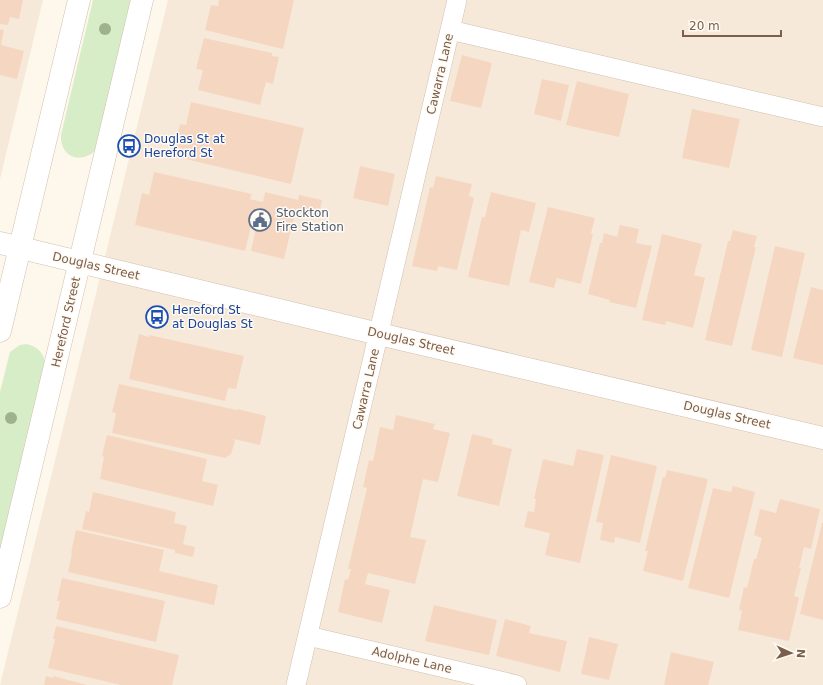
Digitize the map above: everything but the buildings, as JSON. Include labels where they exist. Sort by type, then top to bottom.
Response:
[{"type":"street","points":[[0,331],[10,245],[79,0]]},
{"type":"street","name":"Hereford Street","points":[[0,597],[142,0]]},
{"type":"street","name":"Douglas Street","points":[[10,245],[379,334],[823,438]]},
{"type":"lane","name":"Cawarra Lane","points":[[296,685],[457,0]]},
{"type":"lane","points":[[450,30],[823,117]]},
{"type":"lane","name":"Adolphe Lane","points":[[308,636],[517,685]]},
{"type":"shaded area","points":[[0,0],[43,0],[0,179]]},
{"type":"shaded area","points":[[168,0],[823,0],[823,685],[0,685]]},
{"type":"green space","points":[[93,0],[132,0],[96,150],[90,155],[78,158],[67,153],[64,149],[61,135]]},
{"type":"green space","points":[[27,344],[39,350],[45,361],[0,554],[0,392],[10,352],[20,345]]},
{"type":"place","name":"Douglas St at Hereford St","points":[[129,146]]},
{"type":"place","name":"Stockton Fire Station","points":[[260,220]]},
{"type":"place","name":"Hereford St at Douglas St","points":[[157,317]]}]
